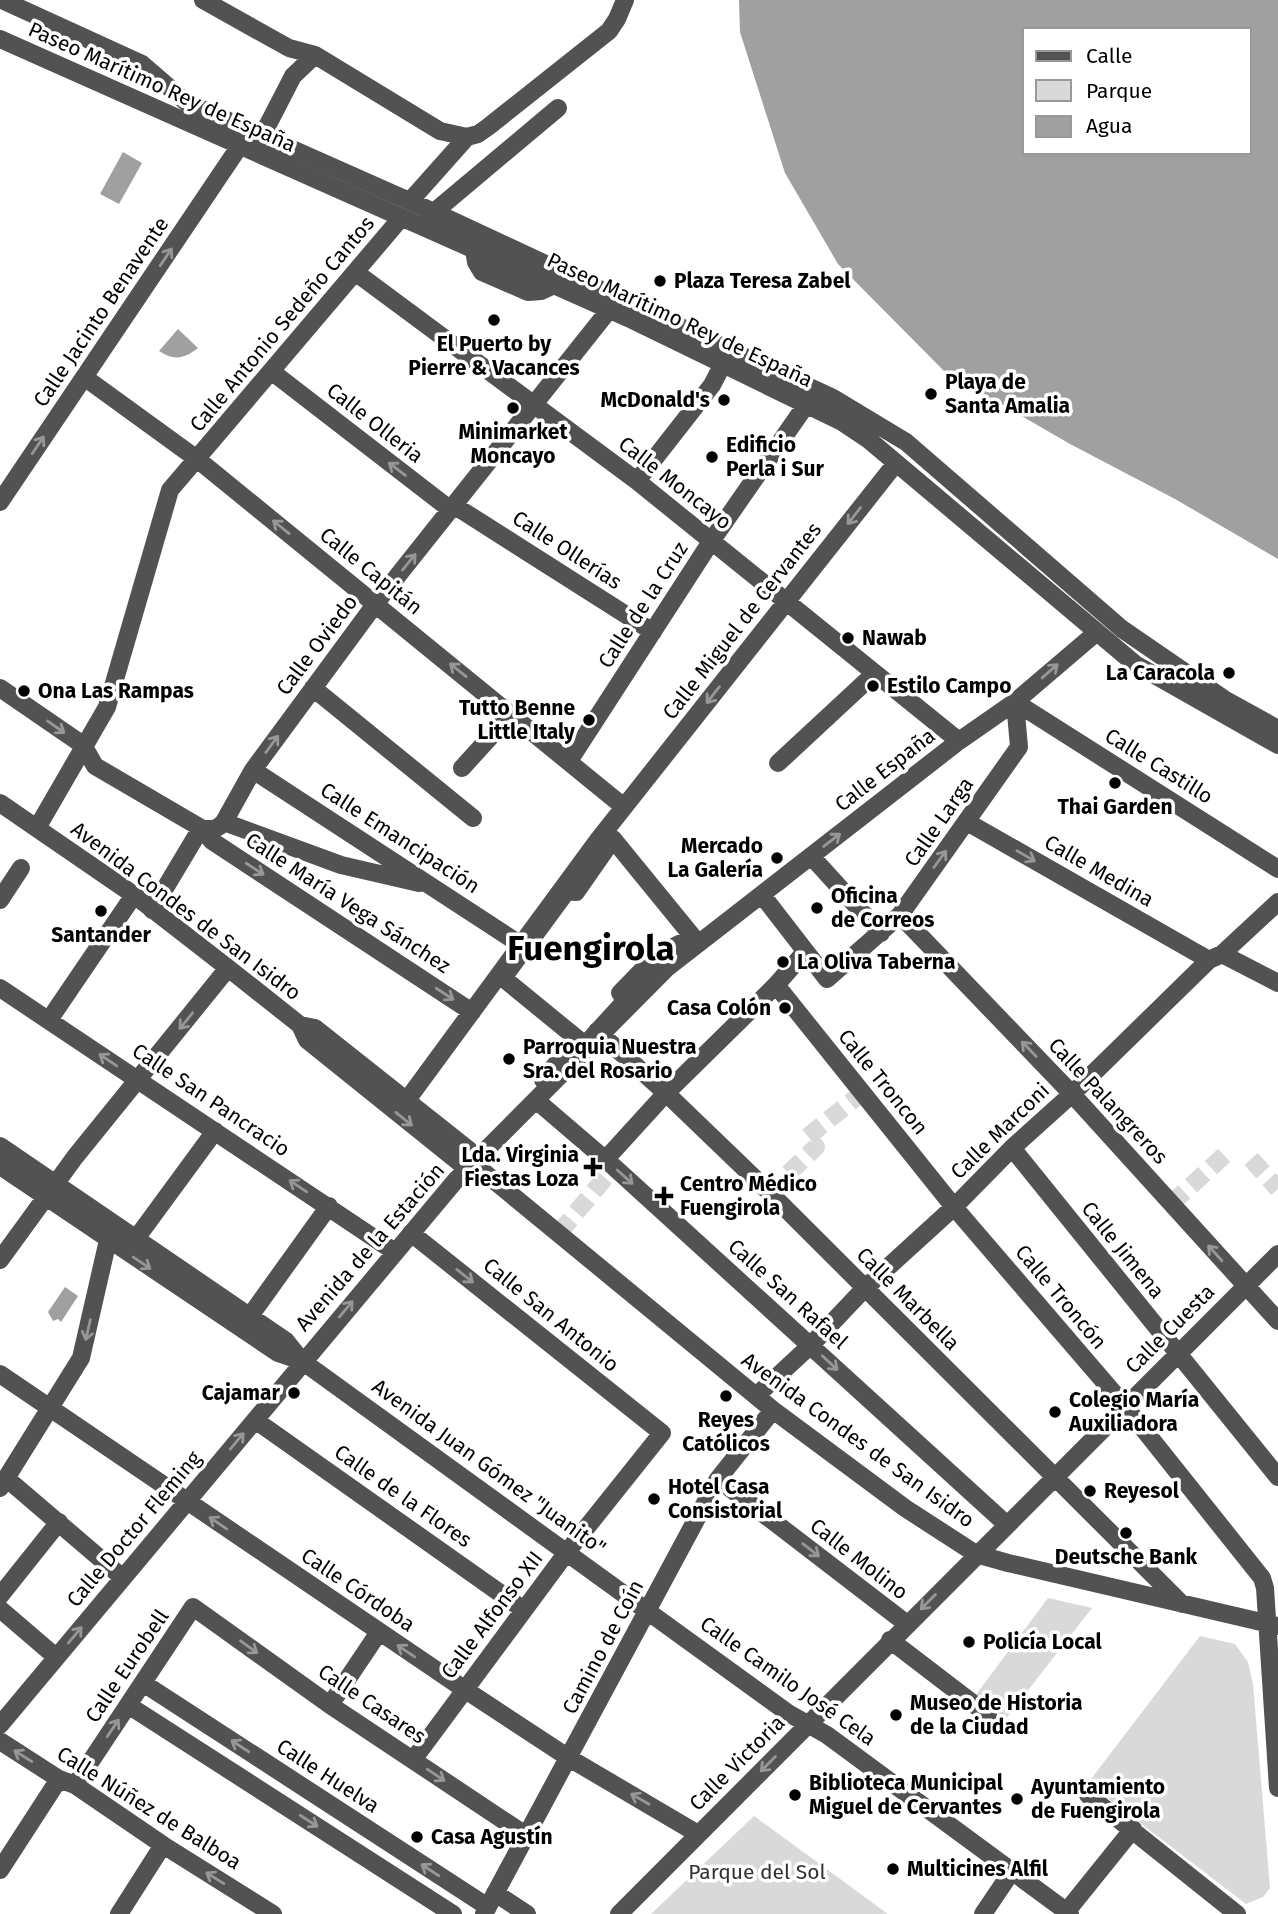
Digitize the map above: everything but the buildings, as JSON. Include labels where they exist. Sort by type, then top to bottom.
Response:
[{"type":"street","points":[[2,0],[142,64],[186,102],[410,201],[833,398],[906,442],[1122,629],[1224,699],[1278,729]]},
{"type":"street","points":[[203,0],[289,48],[315,55],[440,131],[467,137],[488,127],[609,31],[625,0]]},
{"type":"street","name":"Paseo Marítimo Rey de España","points":[[0,39],[609,310],[842,422],[897,463],[1135,664],[1278,745]]},
{"type":"street","name":"Calle Jacinto Benavente","points":[[0,502],[84,377],[246,150],[262,136],[293,76],[315,55]]},
{"type":"street","points":[[419,225],[558,108]]},
{"type":"street","points":[[410,201],[467,137]]},
{"type":"street","name":"Calle Antonio Sedeño Cantos","points":[[41,831],[83,745],[107,707],[170,490],[401,218]]},
{"type":"street","name":"Calle Moncayo","points":[[355,272],[637,481],[959,741]]},
{"type":"street","name":"Calle Oviedo","points":[[224,822],[253,770],[376,603],[609,310]]},
{"type":"street","points":[[637,481],[712,385],[723,364]]},
{"type":"street","name":"Calle Olleria","points":[[271,371],[453,508]]},
{"type":"street","name":"Calle Capitán","points":[[84,377],[197,459],[624,807]]},
{"type":"street","name":"Calle de la Cruz","points":[[569,761],[712,540],[806,405]]},
{"type":"street","name":"Calle Miguel de Cervantes","points":[[598,840],[897,463]]},
{"type":"street","name":"Calle Ollerías","points":[[453,508],[653,632]]},
{"type":"street","name":"Calle España","points":[[694,948],[959,741],[1016,702],[1097,632]]},
{"type":"street","points":[[778,763],[875,673]]},
{"type":"street","points":[[313,688],[473,818]]},
{"type":"street","name":"Calle María Vega Sánchez","points":[[2,695],[83,745],[95,766],[201,828],[212,841],[472,1012]]},
{"type":"street","name":"Calle Larga","points":[[806,952],[827,979],[900,915],[1020,747],[1016,702]]},
{"type":"street","name":"Calle Castillo","points":[[1016,702],[1278,869]]},
{"type":"street","points":[[462,768],[511,714]]},
{"type":"street","name":"Calle Emancipación","points":[[253,770],[521,944]]},
{"type":"street","name":"Avenida Condes de San Isidro","points":[[0,803],[134,895],[228,968],[460,1163],[474,1164]]},
{"type":"street","points":[[152,910],[201,828],[219,827],[224,822],[341,865],[432,886]]},
{"type":"street","name":"Calle Medina","points":[[967,822],[1216,957],[1278,983]]},
{"type":"street","points":[[600,1033],[627,999],[620,993],[657,955],[693,937],[613,839],[576,892],[567,891],[503,978],[585,1045],[600,1033],[667,968],[694,948]]},
{"type":"street","points":[[576,883],[600,851],[598,840]]},
{"type":"street","points":[[410,1103],[472,1012],[598,840]]},
{"type":"street","points":[[811,856],[881,933]]},
{"type":"street","points":[[0,900],[21,868]]},
{"type":"street","points":[[49,1020],[134,895]]},
{"type":"street","points":[[605,1160],[806,952],[762,895]]},
{"type":"street","name":"Calle Marconi","points":[[756,1396],[1012,1148],[1278,902]]},
{"type":"street","name":"Calle Palangreros","points":[[900,915],[1072,1094],[1278,1321]]},
{"type":"street","points":[[627,992],[662,960],[694,948]]},
{"type":"street","points":[[0,1260],[50,1190],[228,968]]},
{"type":"street","name":"Calle Troncon","points":[[776,985],[954,1207]]},
{"type":"street","name":"Calle San Pancracio","points":[[0,988],[395,1251]]},
{"type":"street","name":"Avenida Condes de San Isidro","points":[[303,1033],[315,1028],[469,1150],[474,1164],[773,1410],[905,1508],[976,1554],[1273,1625]]},
{"type":"street","points":[[303,1033],[321,1042],[388,1096]]},
{"type":"street","name":"Calle Marbella","points":[[600,1033],[667,1093],[769,1192],[1182,1604]]},
{"type":"street","name":"Avenida de la Estación","points":[[302,1361],[456,1180],[600,1033]]},
{"type":"street","points":[[410,1103],[458,1046]]},
{"type":"street","points":[[530,1107],[536,1088],[562,1057]]},
{"type":"street","name":"Calle San Rafael","points":[[530,1107],[605,1160],[1006,1524]]},
{"type":"street","points":[[135,1240],[215,1131]]},
{"type":"street","points":[[0,1146],[50,1190]]},
{"type":"street","name":"Calle Jimena","points":[[1012,1148],[1278,1477]]},
{"type":"street","points":[[0,1166],[50,1190]]},
{"type":"street","name":"Avenida Juan Gómez \"Juanito\"","points":[[50,1190],[108,1240],[278,1353],[302,1361]]},
{"type":"street","name":"Avenida Juan Gómez \"Juanito\"","points":[[50,1190],[135,1240],[286,1341],[302,1361],[648,1611]]},
{"type":"street","points":[[250,1316],[329,1206]]},
{"type":"street","name":"Calle Troncón","points":[[954,1207],[1125,1406],[1262,1578],[1273,1625],[1278,1788]]},
{"type":"street","name":"Calle San Antonio","points":[[411,1233],[662,1433]]},
{"type":"street","points":[[108,1240],[81,1358],[3,1483],[60,1522],[123,1578]]},
{"type":"street","name":"Calle Cuesta","points":[[976,1554],[1278,1254]]},
{"type":"street","name":"Calle Doctor Fleming","points":[[0,1725],[302,1361]]},
{"type":"street","name":"Calle Córdoba","points":[[0,1374],[464,1689],[569,1758],[698,1834]]},
{"type":"street","name":"Camino de Coín","points":[[489,1905],[718,1479],[773,1410]]},
{"type":"street","name":"Calle de la Flores","points":[[255,1420],[524,1610]]},
{"type":"street","name":"Calle Alfonso XII","points":[[413,1760],[567,1552],[662,1433]]},
{"type":"street","name":"Calle Molino","points":[[718,1479],[906,1624]]},
{"type":"street","points":[[0,1596],[60,1522]]},
{"type":"street","name":"Calle Victoria","points":[[619,1914],[976,1554]]},
{"type":"street","name":"Calle Eurobell","points":[[0,1870],[128,1705],[193,1607]]},
{"type":"street","name":"Calle Casares","points":[[193,1607],[330,1705],[527,1836]]},
{"type":"street","points":[[0,1608],[56,1657]]},
{"type":"street","name":"Calle Camilo José Cela","points":[[648,1611],[788,1713],[827,1735],[1069,1912]]},
{"type":"street","points":[[330,1705],[379,1632]]},
{"type":"street","points":[[890,1640],[988,1715]]},
{"type":"street","name":"Calle Huelva","points":[[143,1683],[489,1905],[527,1914]]},
{"type":"street","points":[[128,1705],[453,1914]]},
{"type":"street","name":"Calle Núñez de Balboa","points":[[0,1741],[271,1913]]},
{"type":"street","points":[[1088,1794],[1237,1914]]},
{"type":"street","points":[[1069,1912],[1133,1829]]},
{"type":"street","points":[[119,1914],[163,1845]]},
{"type":"street","points":[[983,1914],[1012,1871]]},
{"type":"green space","points":[[1048,1598],[1092,1608],[1005,1720],[975,1696]]},
{"type":"green space","points":[[1200,1636],[1235,1644],[1248,1662],[1253,1684],[1270,1888],[1263,1897],[1246,1904],[1088,1783]]},
{"type":"green space","name":"Parque del Sol","points":[[754,1816],[888,1914],[651,1914]]},
{"type":"water","points":[[739,0],[1278,0],[1278,559],[944,371],[838,264],[785,173],[740,32]]},
{"type":"water","points":[[123,152],[142,163],[119,204],[100,194]]},
{"type":"water","points":[[178,329],[198,348],[179,357],[159,351]]},
{"type":"water","points":[[65,1287],[78,1296],[61,1322],[58,1319],[53,1321],[48,1312]]},
{"type":"tunnel","points":[[769,1192],[816,1147],[806,1138],[863,1092]]},
{"type":"tunnel","points":[[1171,1204],[1229,1151]]},
{"type":"tunnel","points":[[1251,1159],[1278,1189]]},
{"type":"tunnel","points":[[559,1233],[614,1167]]},
{"type":"place","name":"Plaza Teresa Zabel","points":[[660,281]]},
{"type":"place","name":"El Puerto by Pierre & Vacances","points":[[494,320]]},
{"type":"place","name":"Playa de Santa Amalia","points":[[931,394]]},
{"type":"place","name":"McDonald's","points":[[724,400]]},
{"type":"place","name":"Minimarket Moncayo","points":[[513,408]]},
{"type":"place","name":"Edificio Perla i Sur","points":[[712,457]]},
{"type":"place","name":"Nawab","points":[[848,638]]},
{"type":"place","name":"La Caracola","points":[[1229,673]]},
{"type":"place","name":"Estilo Campo","points":[[873,686]]},
{"type":"place","name":"Ona Las Rampas","points":[[24,691]]},
{"type":"place","name":"Tutto Benne Little Italy","points":[[589,720]]},
{"type":"place","name":"Thai Garden","points":[[1115,783]]},
{"type":"place","name":"Mercado La Galería","points":[[777,858]]},
{"type":"place","name":"Oficina de Correos","points":[[817,908]]},
{"type":"place","name":"Santander","points":[[101,911]]},
{"type":"place","name":"La Oliva Taberna","points":[[783,962]]},
{"type":"place","name":"Casa Colón","points":[[785,1008]]},
{"type":"place","name":"Parroquia Nuestra Sra. del Rosario","points":[[509,1059]]},
{"type":"place","name":"Lda. Virginia Fiestas Loza","points":[[593,1167]]},
{"type":"place","name":"Centro Médico Fuengirola","points":[[664,1196]]},
{"type":"place","name":"Cajamar","points":[[294,1393]]},
{"type":"place","name":"Reyes Católicos","points":[[726,1396]]},
{"type":"place","name":"Colegio María Auxiliadora","points":[[1055,1412]]},
{"type":"place","name":"Reyesol","points":[[1090,1491]]},
{"type":"place","name":"Hotel Casa Consistorial","points":[[654,1499]]},
{"type":"place","name":"Deutsche Bank","points":[[1126,1533]]},
{"type":"place","name":"Policía Local","points":[[969,1642]]},
{"type":"place","name":"Museo de Historia de la Ciudad","points":[[896,1715]]},
{"type":"place","name":"Biblioteca Municipal Miguel de Cervantes","points":[[795,1795]]},
{"type":"place","name":"Ayuntamiento de Fuengirola","points":[[1017,1799]]},
{"type":"place","name":"Casa Agustín","points":[[417,1837]]},
{"type":"place","name":"Multicines Alfil","points":[[893,1869]]},
{"type":"district","name":"Fuengirola","points":[[591,948]]}]
